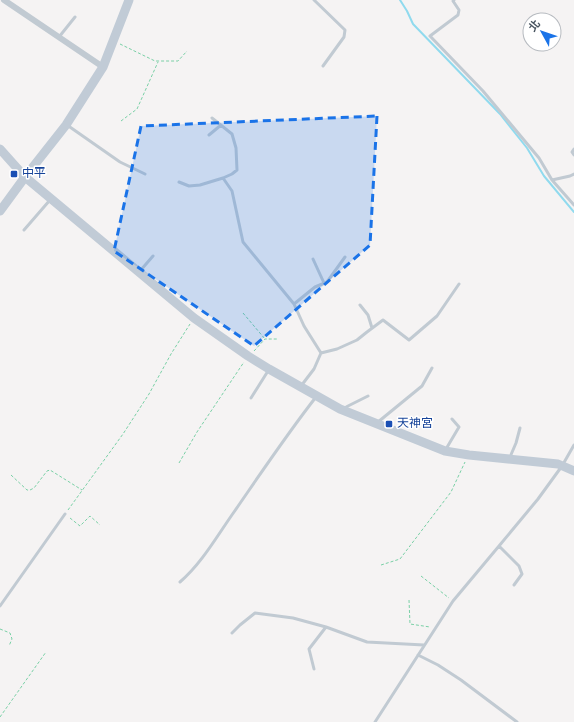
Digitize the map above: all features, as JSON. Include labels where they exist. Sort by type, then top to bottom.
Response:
[{"type":"street","points":[[4,0],[103,67]]},
{"type":"street","points":[[0,211],[66,125],[103,67],[128,0]]},
{"type":"street","points":[[0,149],[25,177],[194,318],[248,356],[317,396],[343,410],[445,451],[509,460],[558,464],[574,471]]},
{"type":"lane","points":[[314,0],[345,30],[344,37],[322,66]]},
{"type":"lane","points":[[454,0],[459,10],[458,15],[430,36],[488,97],[539,158],[552,180],[574,205]]},
{"type":"lane","points":[[59,37],[75,18]]},
{"type":"lane","points":[[179,182],[189,186],[200,185],[223,178],[237,170],[236,148],[232,134],[212,118]]},
{"type":"lane","points":[[66,125],[120,162],[145,174]]},
{"type":"lane","points":[[209,135],[222,125]]},
{"type":"lane","points":[[574,149],[572,152],[574,155]]},
{"type":"lane","points":[[552,180],[574,174]]},
{"type":"lane","points":[[223,178],[232,191],[243,242],[294,304],[304,326],[321,353]]},
{"type":"lane","points":[[24,230],[51,199]]},
{"type":"lane","points":[[139,272],[153,256]]},
{"type":"lane","points":[[294,304],[315,287],[327,282],[345,257]]},
{"type":"lane","points":[[313,259],[324,283]]},
{"type":"lane","points":[[321,353],[337,349],[357,340],[383,320],[409,340],[437,316],[459,284]]},
{"type":"lane","points":[[360,305],[368,315],[372,328]]},
{"type":"lane","points":[[301,386],[314,369],[321,353]]},
{"type":"lane","points":[[377,423],[422,386],[432,368]]},
{"type":"lane","points":[[251,398],[270,369]]},
{"type":"lane","points":[[180,582],[191,573],[291,429],[317,396]]},
{"type":"lane","points":[[343,410],[368,396]]},
{"type":"lane","points":[[445,451],[459,427],[452,419]]},
{"type":"lane","points":[[509,460],[520,428]]},
{"type":"lane","points":[[375,722],[452,601],[538,499],[562,466],[574,445]]},
{"type":"lane","points":[[0,606],[65,514]]},
{"type":"lane","points":[[499,546],[519,566],[522,574],[514,585]]},
{"type":"lane","points":[[232,633],[240,624],[255,614],[293,618],[326,627],[367,642],[424,645]]},
{"type":"lane","points":[[314,669],[309,649],[326,627]]},
{"type":"lane","points":[[418,655],[438,665],[461,680],[516,722]]},
{"type":"path","points":[[113,41],[155,62],[178,61],[187,51]]},
{"type":"path","points":[[121,121],[137,109],[158,61]]},
{"type":"path","points":[[243,313],[265,340]]},
{"type":"path","points":[[100,525],[90,516],[80,526],[65,514],[123,434],[194,318]]},
{"type":"path","points":[[179,463],[248,356],[265,340],[277,339]]},
{"type":"path","points":[[381,564],[400,559],[451,492],[469,455]]},
{"type":"path","points":[[11,475],[27,490],[30,490],[34,488],[47,471],[50,470],[83,490]]},
{"type":"path","points":[[421,576],[452,601]]},
{"type":"path","points":[[409,600],[410,624],[436,628]]},
{"type":"path","points":[[0,629],[10,632],[12,639],[9,646]]},
{"type":"path","points":[[0,717],[46,652]]},
{"type":"highlighted area","points":[[377,116],[370,245],[254,346],[114,251],[141,126]]},
{"type":"waterway","points":[[400,0],[413,24],[500,114],[527,148],[544,176],[574,212]]},
{"type":"place","name":"中平","points":[[14,174]]},
{"type":"place","name":"天神宮","points":[[389,424]]}]
